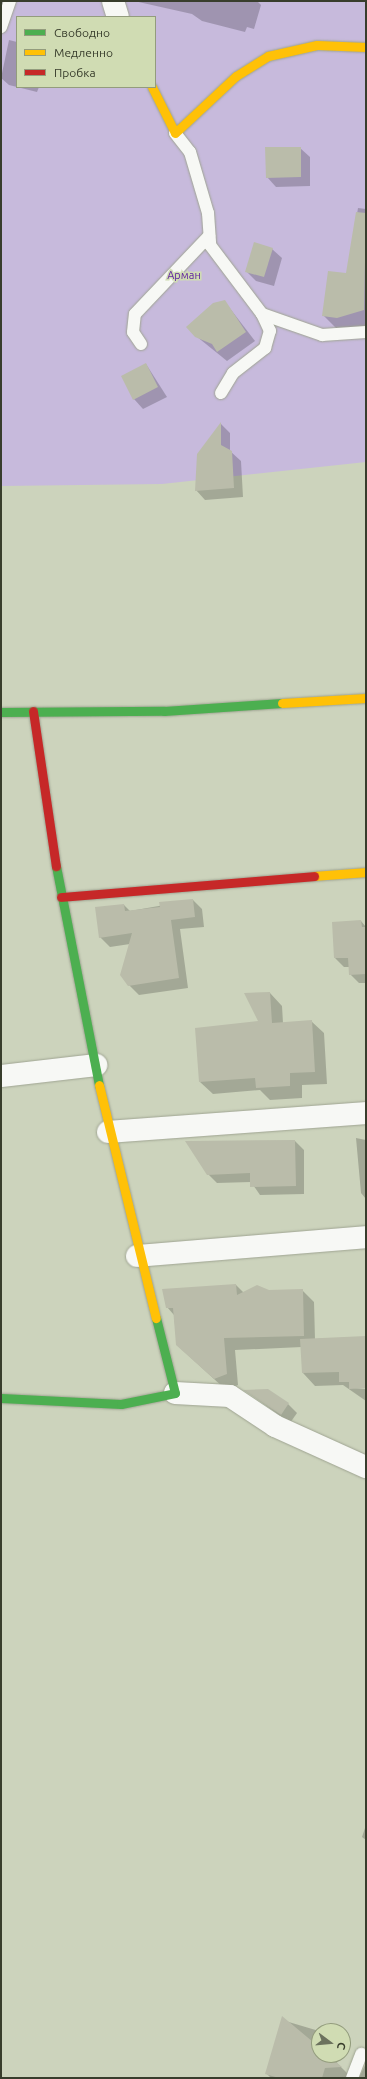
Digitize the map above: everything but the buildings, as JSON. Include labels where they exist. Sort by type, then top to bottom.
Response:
[{"type":"street","points":[[113,1],[118,16]]},
{"type":"street","points":[[152,88],[175,133],[236,76],[268,56],[317,45],[366,47]]},
{"type":"street","points":[[1,712],[164,711],[366,698]]},
{"type":"street","points":[[33,711],[61,897],[96,1065],[108,1132],[137,1256],[175,1393]]},
{"type":"street","points":[[61,897],[366,872]]},
{"type":"street","points":[[1,1076],[96,1065]]},
{"type":"street","points":[[108,1132],[366,1113]]},
{"type":"street","points":[[137,1256],[366,1237]]},
{"type":"street","points":[[1,1398],[121,1404],[175,1393],[230,1396],[275,1426],[366,1467]]},
{"type":"lane","points":[[1,27],[10,1]]},
{"type":"lane","points":[[175,133],[190,152],[208,213],[210,245],[262,314],[270,331],[265,348],[233,373],[221,394]]},
{"type":"lane","points":[[141,344],[133,332],[135,314],[209,236]]},
{"type":"lane","points":[[262,314],[322,335],[366,332]]},
{"type":"lane","points":[[352,2078],[361,2054]]},
{"type":"green space","name":"Арман","points":[[1,1],[366,1],[366,462],[162,484],[1,486]]},
{"type":"traffic: fast","points":[[1,712],[164,711],[282,703]]},
{"type":"traffic: fast","points":[[56,866],[99,1085]]},
{"type":"traffic: fast","points":[[1,1398],[121,1404],[175,1393],[156,1318]]},
{"type":"traffic: slow","points":[[152,88],[175,133],[236,76],[268,56],[317,45],[366,47]]},
{"type":"traffic: slow","points":[[282,703],[366,698]]},
{"type":"traffic: slow","points":[[314,876],[366,872]]},
{"type":"traffic: slow","points":[[99,1085],[156,1318]]},
{"type":"traffic: jam","points":[[33,711],[56,866]]},
{"type":"traffic: jam","points":[[61,897],[314,876]]}]
